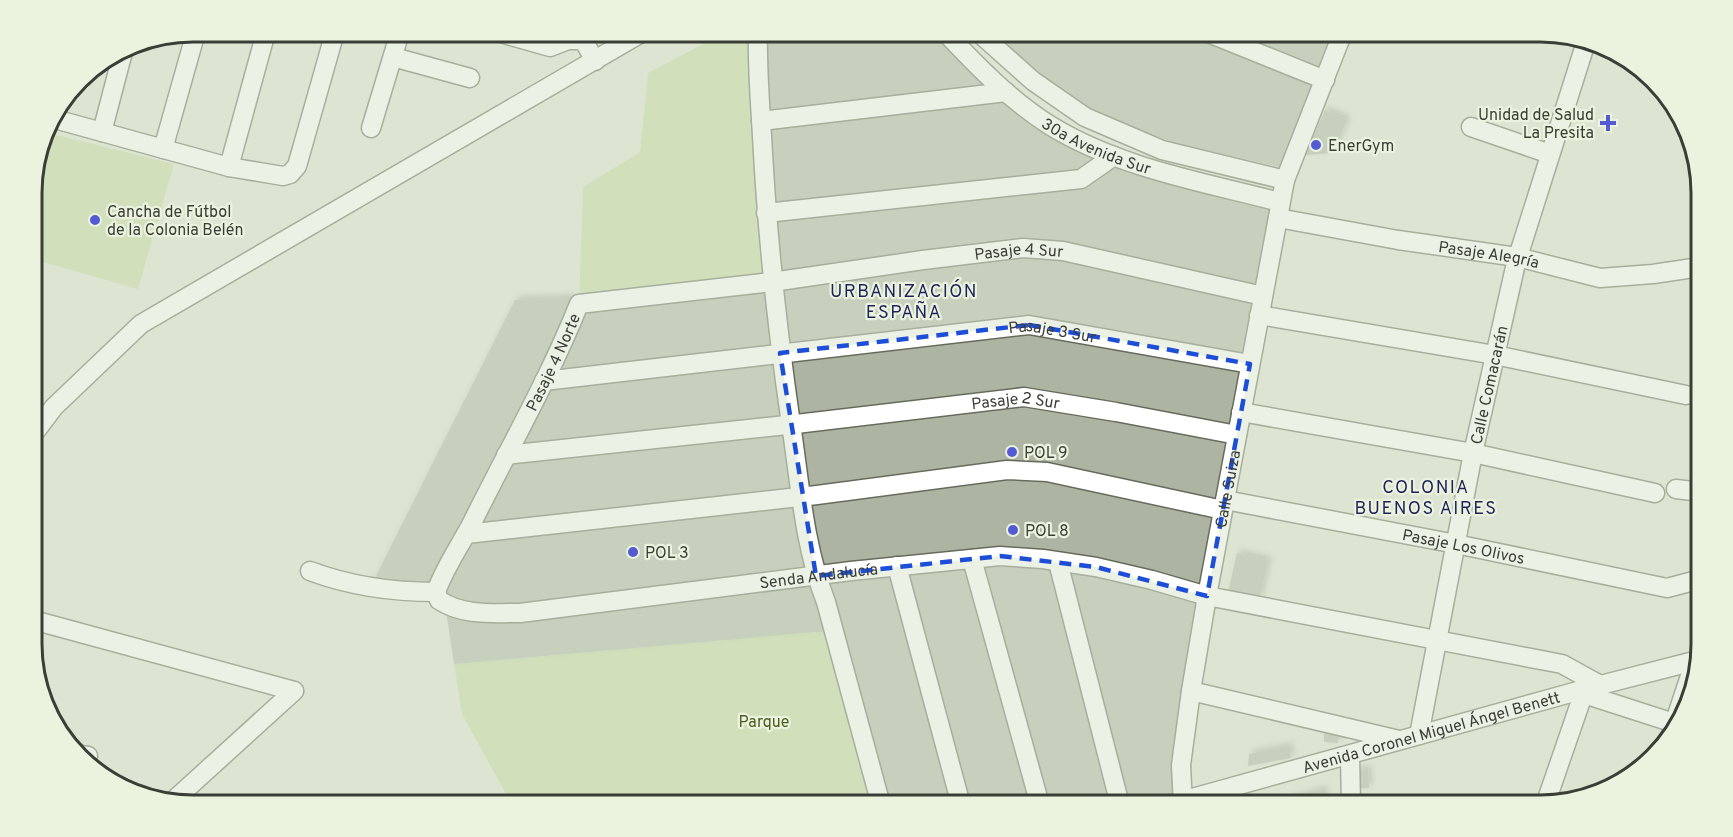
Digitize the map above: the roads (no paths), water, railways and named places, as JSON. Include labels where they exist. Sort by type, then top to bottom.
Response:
[{"type":"street","points":[[163,149],[193,42]]},
{"type":"street","points":[[229,167],[263,42]]},
{"type":"street","points":[[60,121],[229,167],[283,176],[295,170],[297,166],[332,42]]},
{"type":"street","points":[[371,128],[397,42]]},
{"type":"street","points":[[535,42],[550,46],[562,42]]},
{"type":"street","points":[[584,42],[595,61]]},
{"type":"street","points":[[42,423],[54,407],[141,324],[626,42]]},
{"type":"street","points":[[758,42],[766,213],[772,282],[801,496],[816,576],[826,602],[878,795]]},
{"type":"street","name":"30a Avenida Sur","points":[[955,42],[1006,92],[1038,116],[1078,140],[1114,156],[1279,210]]},
{"type":"street","name":"30a Avenida Sur","points":[[989,42],[1032,81],[1085,117],[1162,150],[1285,180]]},
{"type":"street","points":[[1231,42],[1325,80]]},
{"type":"street","name":"Calle Suiza","points":[[1178,795],[1191,691],[1207,596],[1285,180],[1339,42]]},
{"type":"street","name":"Calle Comacarán","points":[[1419,735],[1473,453],[1517,257],[1584,49]]},
{"type":"street","points":[[393,57],[470,78]]},
{"type":"street","points":[[102,132],[121,60]]},
{"type":"street","points":[[761,121],[1006,92]]},
{"type":"street","points":[[1038,116],[1055,96]]},
{"type":"street","points":[[1471,127],[1550,154]]},
{"type":"street","points":[[766,213],[1081,179],[1114,156]]},
{"type":"street","name":"Pasaje Alegría","points":[[1279,210],[1398,240],[1517,257],[1600,278],[1691,268]]},
{"type":"street","name":"Pasaje 4 Sur","points":[[772,282],[1023,248],[1063,250],[1263,296]]},
{"type":"street","name":"Pasaje 4 Norte","points":[[436,592],[442,576],[544,381],[579,304],[772,282]]},
{"type":"street","points":[[1259,315],[1495,355],[1686,395]]},
{"type":"street","name":"Pasaje 3 Sur","points":[[544,381],[1029,325],[1250,364]]},
{"type":"street","name":"Pasaje 2 Sur","points":[[506,455],[1024,397],[1237,435]]},
{"type":"street","points":[[1241,412],[1473,453],[1655,493]]},
{"type":"street","name":"Pasaje Los Olivos","points":[[466,534],[1007,470],[1047,472],[1224,505],[1456,544],[1667,588],[1691,582]]},
{"type":"street","points":[[1676,489],[1691,491]]},
{"type":"street","name":"Senda Andalucía","points":[[436,592],[439,600],[458,608],[484,613],[520,613],[897,566],[1000,556],[1058,562],[1096,567],[1207,596],[1562,664],[1590,689],[1669,724]]},
{"type":"street","points":[[972,559],[1037,795]]},
{"type":"street","points":[[1058,562],[1117,795]]},
{"type":"street","points":[[897,566],[958,795]]},
{"type":"street","points":[[310,571],[330,578],[402,591],[436,592]]},
{"type":"street","points":[[42,622],[294,691],[180,795]]},
{"type":"street","name":"Avenida Coronel Miguel Ángel Benett","points":[[1209,795],[1419,735],[1690,663]]},
{"type":"street","points":[[1549,795],[1590,689]]},
{"type":"street","points":[[1191,691],[1401,740]]},
{"type":"street","points":[[1350,756],[1351,795]]},
{"type":"place","name":"Unidad de Salud La Presita","points":[[1608,123]]},
{"type":"place","name":"EnerGym","points":[[1316,145]]},
{"type":"place","name":"Cancha de Fútbol de la Colonia Belén","points":[[95,220]]},
{"type":"place","name":"POL 9","points":[[1012,452]]},
{"type":"place","name":"POL 8","points":[[1013,530]]},
{"type":"place","name":"POL 3","points":[[633,552]]},
{"type":"district","name":"URBANIZACIÓN ESPAÑA","points":[[904,301]]},
{"type":"district","name":"COLONIA BUENOS AIRES","points":[[1426,497]]},
{"type":"park label","name":"Parque","points":[[764,721]]}]
